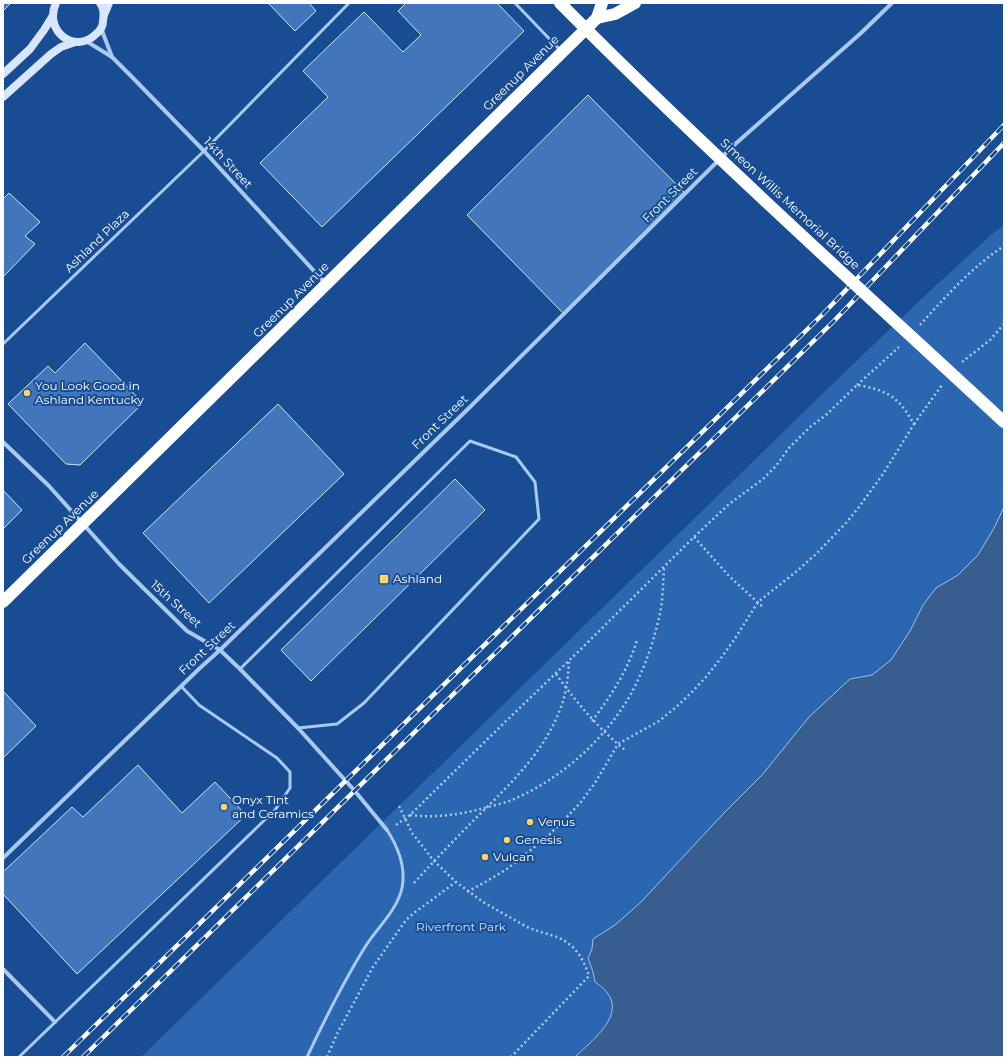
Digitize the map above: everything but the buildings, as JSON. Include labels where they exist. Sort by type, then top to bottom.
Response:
[{"type":"highway","name":"Simeon Willis Memorial Bridge","points":[[560,3],[614,58],[691,132],[1004,422]]},
{"type":"highway","name":"Greenup Avenue","points":[[3,602],[597,18],[609,9],[635,3]]},
{"type":"main road","points":[[3,74],[30,49],[52,17],[56,3]]},
{"type":"main road","points":[[100,3],[104,15]]},
{"type":"main road","points":[[3,97],[51,54],[61,47],[75,42],[86,41],[99,32],[109,3]]},
{"type":"main road","points":[[52,17],[54,26],[59,34],[66,39],[75,42]]},
{"type":"street","name":"Front Street","points":[[3,858],[470,407],[733,146],[861,34],[892,3]]},
{"type":"street","name":"14th Street","points":[[101,27],[112,57]]},
{"type":"street","name":"14th Street","points":[[86,41],[112,57],[204,151],[326,285]]},
{"type":"street","name":"15th Street","points":[[3,442],[48,486],[119,564],[187,631],[220,650],[240,669],[298,728],[354,790],[387,830]]},
{"type":"street","points":[[3,969],[55,1022]]},
{"type":"lane","name":"Ashland Plaza","points":[[3,344],[204,151],[349,3]]},
{"type":"lane","points":[[515,3],[562,52]]},
{"type":"lane","points":[[240,669],[470,441],[516,458],[535,482],[539,519],[364,703],[337,724],[298,728]]},
{"type":"lane","points":[[19,1057],[275,810],[290,788],[290,772],[277,758],[199,705],[181,686]]},
{"type":"lane","points":[[307,1057],[363,950],[395,906],[402,888],[402,871],[399,855],[394,840],[387,830]]},
{"type":"path","points":[[919,327],[958,283],[988,256],[1004,246]]},
{"type":"path","points":[[387,830],[410,815],[556,674],[694,537],[728,505],[763,480],[776,466],[789,448],[810,427],[826,416],[902,343]]},
{"type":"path","points":[[467,892],[507,869],[547,837],[581,802],[595,783],[618,744],[659,721],[691,693],[706,677],[734,640],[758,602],[802,567],[822,549],[846,523],[883,474],[914,424],[897,400],[872,388],[857,385]]},
{"type":"path","points":[[694,537],[729,576],[764,608]]},
{"type":"path","points":[[410,815],[423,817],[464,813],[510,800],[524,794],[553,777],[576,759],[604,732],[632,692],[648,655],[659,617],[662,600],[664,566]]},
{"type":"path","points":[[592,720],[602,708],[620,679],[634,653],[638,640]]},
{"type":"path","points":[[395,906],[434,861],[534,756],[546,738],[560,711],[566,688],[569,661]]},
{"type":"path","points":[[556,674],[592,720],[625,750]]},
{"type":"path","points":[[399,806],[412,833],[434,861],[467,892],[534,931],[556,936],[572,945],[583,959],[589,976],[511,1057]]},
{"type":"path","points":[[327,1057],[337,1034],[373,967],[406,920],[456,882]]},
{"type":"green space","name":"Riverfront Park","points":[[1004,225],[1004,507],[994,528],[978,555],[958,575],[936,588],[923,605],[910,631],[891,660],[872,675],[850,679],[809,717],[762,775],[641,902],[615,925],[593,939],[592,949],[588,958],[595,982],[606,992],[612,1002],[612,1012],[608,1022],[593,1040],[575,1057],[141,1057],[848,369],[932,289]]},
{"type":"shaded area","points":[[1004,507],[1004,1057],[575,1057],[601,1031],[608,1022],[612,1012],[612,1002],[606,992],[595,982],[588,958],[592,949],[593,939],[615,925],[641,902],[724,813],[762,775],[809,717],[850,679],[872,675],[891,660],[910,631],[923,605],[936,588],[958,575],[978,555],[994,528]]},
{"type":"railway","points":[[63,1057],[822,315],[1004,125]]},
{"type":"railway","points":[[83,1057],[834,321],[1004,143]]},
{"type":"place","name":"You Look Good in Ashland Kentucky","points":[[27,393]]},
{"type":"place","name":"Ashland","points":[[384,579]]},
{"type":"place","name":"Onyx Tint and Ceramics","points":[[224,807]]},
{"type":"place","name":"Venus","points":[[530,822]]},
{"type":"place","name":"Genesis","points":[[507,840]]},
{"type":"place","name":"Vulcan","points":[[485,857]]}]
